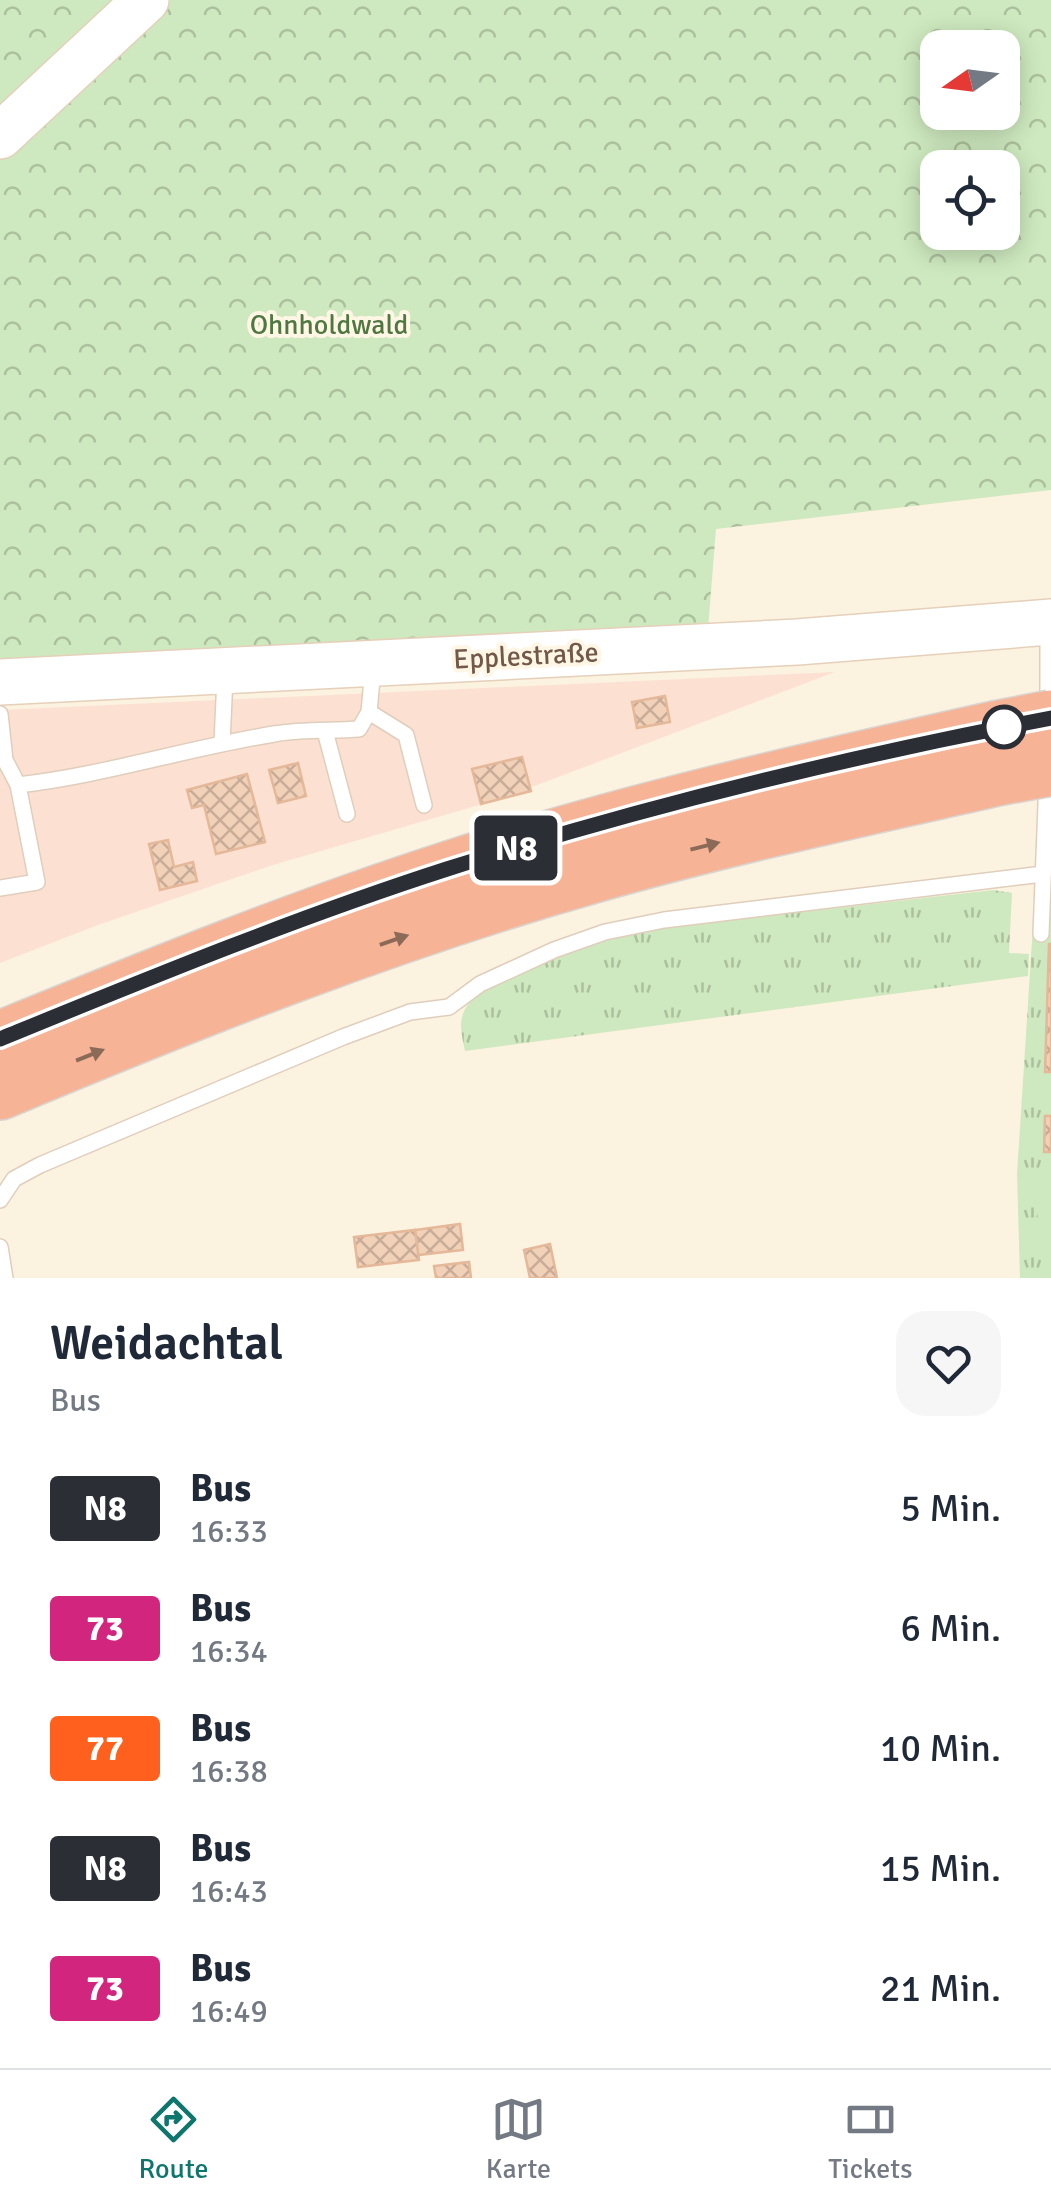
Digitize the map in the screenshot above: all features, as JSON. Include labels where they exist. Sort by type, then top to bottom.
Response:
[{"type":"highway","points":[[0,1039],[229,948],[446,870],[660,807],[1032,746]]},
{"type":"highway","points":[[0,1092],[308,970],[459,916],[1032,746]]},
{"type":"main road","points":[[0,136],[146,0]]},
{"type":"main road","name":"Epplestraße","points":[[0,682],[797,642],[1051,622]]},
{"type":"lane","points":[[1041,934],[1049,838],[1032,746],[1051,636]]},
{"type":"lane","points":[[18,784],[74,778],[280,732],[359,729],[369,712],[374,664]]},
{"type":"lane","points":[[222,743],[226,671]]},
{"type":"lane","points":[[369,712],[406,735],[424,805]]},
{"type":"lane","points":[[0,714],[4,760],[18,784],[37,882],[0,888]]},
{"type":"lane","points":[[325,731],[348,814]]},
{"type":"lane","points":[[0,1200],[14,1180],[40,1165],[343,1037],[410,1012],[449,1007],[480,984],[605,932],[664,920],[1043,874]]},
{"type":"lane","points":[[0,1247],[6,1278]]},
{"type":"shaded area","points":[[835,672],[503,798],[273,865],[0,963],[0,710]]},
{"type":"green space","name":"Ohnholdwald","points":[[0,0],[1051,0],[1051,490],[716,529],[708,629],[0,668]]},
{"type":"green space","points":[[1051,862],[1051,1278],[1020,1278],[1017,1174],[1037,863]]},
{"type":"green space","points":[[993,890],[1012,893],[1009,953],[1029,954],[1028,976],[465,1051],[462,1017],[482,992],[529,967],[587,946],[661,928]]},
{"type":"green space","points":[[1051,1185],[1051,1278],[1045,1278],[1034,1186]]},
{"type":"building","points":[[665,696],[670,722],[637,728],[632,702]]},
{"type":"building","points":[[522,757],[531,791],[481,804],[472,769]]},
{"type":"building","points":[[298,763],[306,796],[278,803],[269,770]]},
{"type":"building","points":[[247,774],[265,842],[216,854],[204,805],[192,808],[187,790]]},
{"type":"building","points":[[168,840],[174,867],[193,862],[197,881],[160,890],[149,844]]},
{"type":"building","points":[[1049,944],[1051,1072],[1045,1072]]},
{"type":"building","points":[[1045,1116],[1051,1116],[1051,1152],[1044,1152]]},
{"type":"building","points":[[460,1224],[463,1250],[418,1255],[415,1230]]},
{"type":"building","points":[[415,1230],[419,1260],[358,1267],[354,1237]]},
{"type":"building","points":[[550,1244],[557,1278],[530,1278],[524,1250]]},
{"type":"building","points":[[469,1262],[471,1278],[436,1278],[434,1266]]},
{"type":"bus line","name":"N8","points":[[0,1039],[297,922],[583,828],[793,774],[1051,718]]}]
